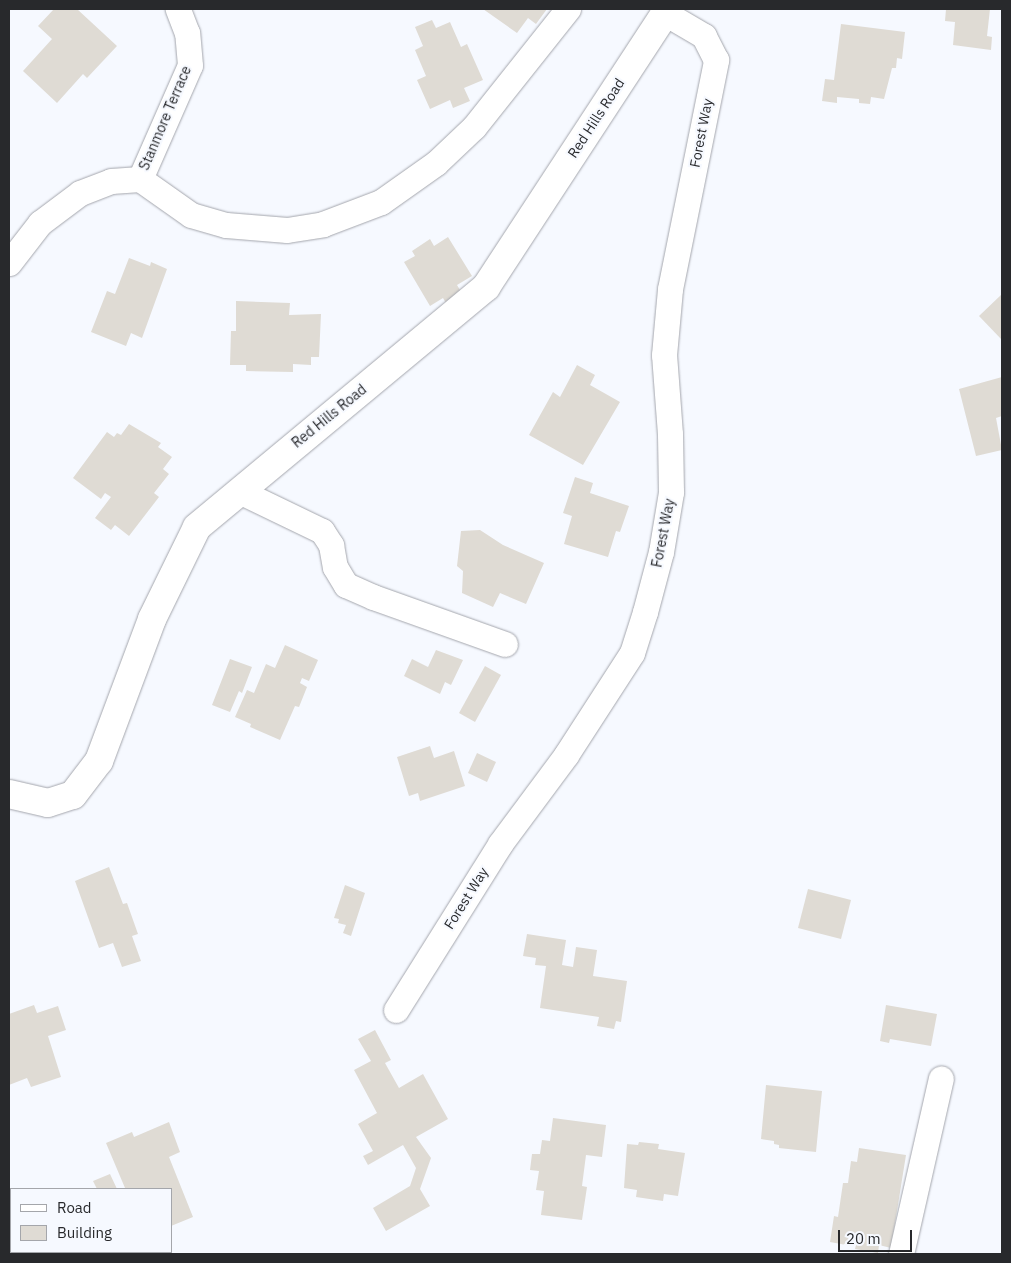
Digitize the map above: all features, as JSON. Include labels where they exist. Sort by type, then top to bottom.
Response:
[{"type":"main road","name":"Red Hills Road","points":[[9,794],[48,803],[73,795],[99,761],[152,619],[197,527],[486,287],[666,11]]},
{"type":"street","name":"Stanmore Terrace","points":[[178,9],[187,33],[190,65],[140,179],[191,215],[226,225],[287,230],[323,224],[382,202],[436,163],[474,127],[568,9]]},
{"type":"street","name":"Forest Way","points":[[396,1010],[500,844],[566,755],[632,653],[646,612],[661,552],[671,492],[670,434],[664,355],[670,289],[716,60],[704,36],[666,11]]},
{"type":"street","points":[[9,263],[40,223],[80,193],[111,181],[140,179]]},
{"type":"street","points":[[239,492],[322,531],[331,545],[335,567],[346,585],[373,597],[505,644]]},
{"type":"street","points":[[902,1254],[942,1078]]},
{"type":"building","points":[[54,9],[77,9],[117,46],[87,78],[83,74],[57,103],[23,71],[52,39],[38,26]]},
{"type":"building","points":[[483,9],[547,9],[536,24],[528,18],[517,33]]},
{"type":"building","points":[[946,9],[990,9],[987,36],[992,37],[991,50],[953,45],[955,22],[945,21]]},
{"type":"building","points":[[432,20],[436,28],[450,22],[461,47],[467,44],[483,80],[464,88],[470,101],[453,108],[450,100],[430,109],[417,80],[426,76],[415,50],[423,46],[415,27]]},
{"type":"building","points":[[841,24],[905,32],[902,59],[897,58],[896,68],[892,68],[884,99],[871,97],[870,104],[859,103],[859,99],[837,97],[837,103],[822,101],[825,79],[834,80]]},
{"type":"building","points":[[448,237],[472,276],[457,285],[463,295],[447,305],[443,298],[430,306],[404,262],[415,256],[412,251],[430,239],[434,246]]},
{"type":"building","points":[[129,258],[150,266],[151,262],[167,269],[142,338],[131,333],[126,346],[91,332],[107,291],[115,294]]},
{"type":"building","points":[[1002,294],[1002,340],[979,316]]},
{"type":"building","points":[[236,301],[290,303],[289,315],[321,314],[319,357],[311,357],[311,365],[293,364],[293,372],[246,371],[246,365],[230,365],[231,331],[236,331]]},
{"type":"building","points":[[577,365],[595,375],[590,385],[620,402],[583,465],[529,435],[553,392],[560,397]]},
{"type":"building","points":[[1002,377],[1002,416],[996,418],[1002,450],[976,456],[959,389]]},
{"type":"building","points":[[129,424],[161,443],[158,447],[172,457],[163,469],[169,474],[154,493],[159,497],[129,536],[115,525],[111,530],[95,518],[111,497],[105,493],[101,499],[73,478],[107,432],[114,437],[117,433],[121,435]]},
{"type":"building","points":[[575,477],[593,483],[590,493],[629,506],[620,532],[616,531],[608,557],[564,544],[572,516],[563,513]]},
{"type":"building","points":[[480,530],[503,545],[544,563],[526,604],[500,593],[493,607],[462,593],[463,571],[457,566],[461,531]]},
{"type":"building","points":[[285,645],[318,660],[309,681],[302,678],[300,683],[307,687],[299,707],[295,706],[280,740],[250,727],[251,724],[235,717],[247,690],[254,693],[266,664],[275,668]]},
{"type":"building","points":[[436,650],[463,660],[451,685],[445,682],[440,694],[404,676],[412,659],[428,667]]},
{"type":"building","points":[[230,659],[252,667],[242,693],[239,691],[230,712],[212,705]]},
{"type":"building","points":[[485,666],[501,675],[475,722],[459,713]]},
{"type":"building","points":[[430,746],[434,758],[454,751],[465,786],[420,801],[418,793],[409,796],[397,757]]},
{"type":"building","points":[[477,753],[496,762],[487,782],[468,773]]},
{"type":"building","points":[[109,867],[123,904],[127,903],[138,934],[132,936],[141,961],[122,967],[113,943],[99,948],[75,881]]},
{"type":"building","points":[[345,885],[365,893],[351,936],[343,933],[346,925],[338,923],[339,919],[334,918]]},
{"type":"building","points":[[808,889],[851,900],[841,939],[798,928]]},
{"type":"building","points":[[527,934],[566,940],[562,965],[573,967],[576,947],[597,950],[593,976],[627,981],[621,1022],[616,1021],[614,1029],[597,1026],[599,1017],[540,1008],[546,966],[535,965],[536,958],[523,956]]},
{"type":"building","points":[[34,1005],[37,1013],[58,1006],[66,1030],[48,1036],[61,1077],[31,1087],[27,1078],[9,1085],[9,1014]]},
{"type":"building","points":[[886,1005],[937,1014],[931,1046],[890,1039],[889,1043],[880,1041]]},
{"type":"building","points":[[375,1030],[391,1060],[385,1063],[399,1088],[423,1074],[448,1119],[416,1137],[431,1158],[420,1189],[430,1206],[386,1231],[373,1208],[410,1186],[416,1168],[403,1145],[368,1165],[363,1156],[373,1151],[358,1124],[377,1113],[354,1070],[371,1061],[358,1039]]},
{"type":"building","points":[[766,1085],[822,1091],[816,1152],[779,1148],[779,1145],[774,1144],[774,1141],[761,1139]]},
{"type":"building","points":[[553,1118],[606,1125],[602,1157],[586,1155],[582,1186],[587,1187],[582,1220],[541,1215],[544,1191],[536,1190],[539,1171],[530,1170],[532,1154],[540,1154],[542,1140],[550,1141]]},
{"type":"building","points":[[169,1122],[180,1152],[169,1157],[193,1217],[172,1226],[172,1188],[125,1188],[106,1143],[132,1132],[134,1137]]},
{"type":"building","points":[[639,1142],[659,1144],[658,1149],[685,1153],[678,1196],[664,1194],[663,1201],[636,1197],[637,1190],[624,1188],[627,1144],[638,1145]]},
{"type":"building","points":[[859,1148],[906,1155],[891,1248],[879,1245],[878,1253],[855,1249],[857,1241],[853,1241],[852,1246],[830,1242],[834,1216],[838,1217],[843,1183],[848,1183],[851,1161],[857,1162]]},
{"type":"building","points":[[110,1174],[117,1188],[96,1188],[93,1181]]}]
